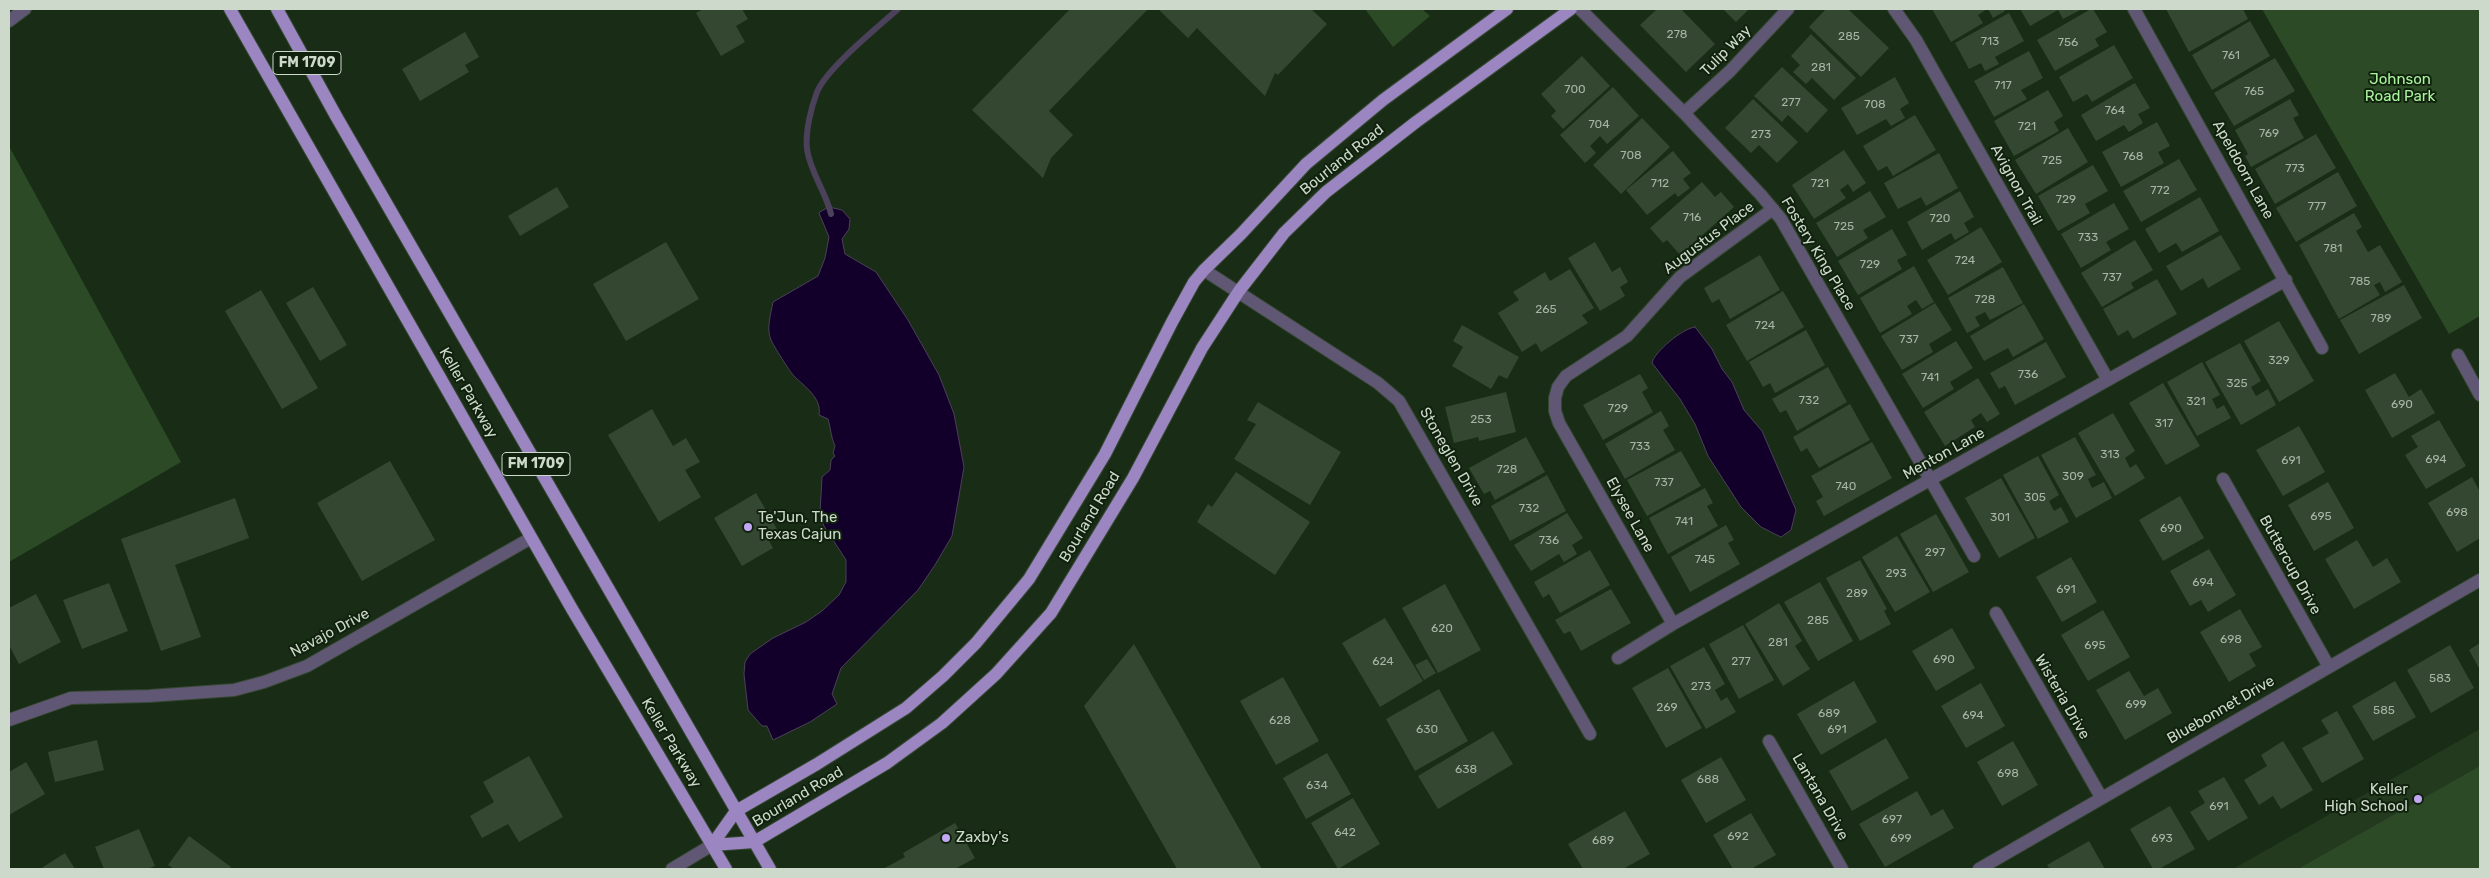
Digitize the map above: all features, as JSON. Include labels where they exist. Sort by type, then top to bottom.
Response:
[{"type":"main road","name":"Keller Parkway","points":[[230,9],[531,538],[726,869]]},
{"type":"main road","name":"Keller Parkway","points":[[277,9],[336,116],[770,869]]},
{"type":"main road","name":"Bourland Road","points":[[712,845],[736,811],[817,764],[906,708],[976,643],[1030,579],[1105,454],[1172,322],[1194,282],[1204,270],[1241,234],[1306,164],[1383,100],[1508,9]]},
{"type":"main road","name":"Bourland Road","points":[[712,845],[754,842],[887,763],[942,723],[996,674],[1051,613],[1133,478],[1202,348],[1239,291],[1284,233],[1326,192],[1416,122],[1571,9]]},
{"type":"street","points":[[9,21],[25,9]]},
{"type":"street","name":"Fostery King Place","points":[[1580,9],[1684,113],[1774,209],[1974,556]]},
{"type":"street","name":"Tulip Way","points":[[1684,113],[1730,71],[1788,9]]},
{"type":"street","name":"Avignon Trail","points":[[1894,9],[1916,40],[2108,380]]},
{"type":"street","name":"Apeldoorn Lane","points":[[2134,9],[2322,348]]},
{"type":"street","name":"Augustus Place","points":[[1559,423],[1555,398],[1558,387],[1566,376],[1627,336],[1680,278],[1774,209]]},
{"type":"street","name":"Stoneglen Drive","points":[[1204,270],[1378,383],[1399,401],[1590,734]]},
{"type":"street","name":"Menton Lane","points":[[1618,658],[1673,624],[2286,280]]},
{"type":"street","points":[[2458,355],[2480,395]]},
{"type":"street","name":"Elysee Lane","points":[[1559,423],[1673,624]]},
{"type":"street","name":"Buttercup Drive","points":[[2223,479],[2329,667]]},
{"type":"street","name":"Navajo Drive","points":[[9,720],[71,698],[149,696],[234,690],[264,682],[307,666],[531,538]]},
{"type":"street","name":"Bluebonnet Drive","points":[[1979,869],[1999,865],[2101,797],[2480,580]]},
{"type":"street","name":"Wisteria Drive","points":[[1996,613],[2101,797]]},
{"type":"street","name":"Lantana Drive","points":[[1769,741],[1842,869]]},
{"type":"street","points":[[672,869],[712,845]]},
{"type":"shaded area","points":[[829,207],[842,210],[850,219],[849,229],[842,239],[845,254],[876,272],[908,320],[939,375],[954,414],[964,467],[952,536],[918,590],[841,668],[832,694],[837,704],[810,722],[773,740],[767,726],[762,726],[748,710],[744,674],[745,662],[750,654],[773,638],[806,622],[822,611],[839,595],[846,582],[846,560],[824,526],[820,513],[822,477],[830,470],[831,460],[835,456],[833,453],[835,446],[828,419],[819,415],[818,403],[789,369],[772,343],[769,331],[773,302],[818,276],[825,258],[829,237],[819,213]]},
{"type":"shaded area","points":[[1695,327],[1712,349],[1722,369],[1732,382],[1744,410],[1762,431],[1796,510],[1791,530],[1781,537],[1761,527],[1741,507],[1708,456],[1695,424],[1680,399],[1652,363],[1658,353],[1670,341],[1690,328]]},
{"type":"shaded area","name":"Keller High School","points":[[2480,729],[2480,869],[2233,869]]},
{"type":"green space","points":[[1365,9],[1422,9],[1430,16],[1393,47]]},
{"type":"green space","name":"Johnson Road Park","points":[[2262,9],[2480,9],[2480,316],[2449,334]]},
{"type":"green space","points":[[9,146],[181,462],[9,562]]},
{"type":"green space","points":[[2480,766],[2480,869],[2298,869]]},
{"type":"building","points":[[703,9],[742,9],[748,19],[736,26],[745,42],[721,56],[696,13]]},
{"type":"building","points":[[1070,9],[1148,9],[1049,111],[1073,135],[1051,158],[1043,178],[972,110]]},
{"type":"building","points":[[1158,9],[1311,9],[1327,24],[1278,75],[1275,73],[1265,96],[1197,28],[1188,38]]},
{"type":"building","points":[[1654,9],[1681,9],[1715,44],[1686,72],[1640,25],[1656,10]]},
{"type":"building","points":[[1723,9],[1749,9],[1736,22]]},
{"type":"building","points":[[1826,9],[1848,9],[1889,48],[1861,77],[1809,27]]},
{"type":"building","points":[[1932,9],[1987,9],[1978,15],[1983,23],[1951,42]]},
{"type":"building","points":[[1988,9],[2004,9],[2005,11],[1993,18]]},
{"type":"building","points":[[2020,9],[2082,9],[2063,19],[2058,10],[2030,26]]},
{"type":"building","points":[[2093,9],[2107,32],[2095,39],[2099,46],[2055,71],[2037,40]]},
{"type":"building","points":[[2166,9],[2243,9],[2248,19],[2189,52]]},
{"type":"building","points":[[2009,13],[2024,41],[1995,57],[1999,64],[1985,71],[1981,63],[1969,69],[1955,43]]},
{"type":"building","points":[[2250,21],[2270,56],[2212,90],[2192,55]]},
{"type":"building","points":[[465,32],[479,57],[465,65],[469,72],[420,101],[402,69]]},
{"type":"building","points":[[1811,34],[1856,78],[1834,100],[1812,78],[1806,84],[1793,72],[1800,65],[1791,56]]},
{"type":"building","points":[[2114,45],[2133,78],[2092,102],[2087,94],[2073,102],[2059,77]]},
{"type":"building","points":[[2029,51],[2043,78],[2021,90],[2027,99],[1994,117],[1974,81]]},
{"type":"building","points":[[1582,56],[1610,86],[1563,129],[1551,116],[1556,111],[1541,94]]},
{"type":"building","points":[[2275,58],[2295,91],[2234,126],[2214,93]]},
{"type":"building","points":[[1782,67],[1828,110],[1807,133],[1788,115],[1782,122],[1754,96]]},
{"type":"building","points":[[1895,77],[1909,103],[1900,109],[1905,118],[1891,126],[1886,119],[1857,135],[1841,108]]},
{"type":"building","points":[[2135,83],[2150,108],[2138,114],[2143,123],[2129,132],[2124,125],[2096,141],[2081,115]]},
{"type":"building","points":[[1613,87],[1639,116],[1607,144],[1600,136],[1590,146],[1596,153],[1585,163],[1560,135]]},
{"type":"building","points":[[2048,90],[2063,116],[2054,122],[2059,131],[2014,156],[1994,121]]},
{"type":"building","points":[[1753,99],[1798,142],[1777,163],[1759,145],[1751,153],[1725,128]]},
{"type":"building","points":[[2290,99],[2299,115],[2293,118],[2304,138],[2251,167],[2245,156],[2248,154],[2235,130]]},
{"type":"building","points":[[1915,115],[1936,150],[1893,176],[1887,166],[1878,171],[1863,146]]},
{"type":"building","points":[[1642,118],[1670,147],[1621,194],[1593,165]]},
{"type":"building","points":[[2157,122],[2170,146],[2158,152],[2164,163],[2121,187],[2102,152]]},
{"type":"building","points":[[2068,128],[2088,162],[2036,194],[2015,160]]},
{"type":"building","points":[[2316,134],[2336,168],[2275,204],[2255,169]]},
{"type":"building","points":[[1844,150],[1866,183],[1853,192],[1848,184],[1840,190],[1846,198],[1814,219],[1792,185]]},
{"type":"building","points":[[1673,151],[1691,173],[1683,179],[1690,188],[1678,197],[1675,193],[1647,215],[1626,190]]},
{"type":"building","points":[[1939,153],[1958,188],[1926,206],[1921,197],[1898,209],[1884,183]]},
{"type":"building","points":[[2179,159],[2197,190],[2141,222],[2123,191]]},
{"type":"building","points":[[2093,165],[2108,191],[2085,204],[2090,213],[2058,231],[2038,196]]},
{"type":"building","points":[[2338,172],[2357,206],[2296,242],[2276,208]]},
{"type":"building","points":[[1702,182],[1715,197],[1721,192],[1734,207],[1680,255],[1667,240],[1663,243],[1650,228]]},
{"type":"building","points":[[557,187],[569,207],[520,236],[508,216]]},
{"type":"building","points":[[1870,191],[1886,217],[1863,230],[1868,238],[1837,257],[1816,223]]},
{"type":"building","points":[[1960,191],[1974,217],[1964,223],[1969,232],[1955,240],[1951,233],[1922,250],[1907,222]]},
{"type":"building","points":[[2200,197],[2219,231],[2182,252],[2176,243],[2159,253],[2145,229]]},
{"type":"building","points":[[2114,203],[2129,229],[2106,242],[2111,250],[2081,268],[2061,234]]},
{"type":"building","points":[[2354,213],[2362,227],[2356,231],[2368,252],[2380,245],[2402,282],[2385,292],[2380,282],[2374,285],[2380,295],[2339,319],[2299,245]]},
{"type":"building","points":[[1981,227],[2002,262],[1948,295],[1927,260]]},
{"type":"building","points":[[1892,229],[1907,255],[1897,260],[1902,269],[1858,295],[1838,261]]},
{"type":"building","points":[[2221,235],[2241,269],[2208,288],[2203,278],[2181,291],[2166,266]]},
{"type":"building","points":[[2135,240],[2153,270],[2131,283],[2134,288],[2102,307],[2081,273]]},
{"type":"building","points":[[666,242],[699,299],[626,341],[593,284]]},
{"type":"building","points":[[1595,242],[1612,272],[1620,267],[1628,282],[1620,287],[1625,296],[1600,311],[1568,258]]},
{"type":"building","points":[[1760,255],[1780,290],[1730,319],[1719,299],[1712,303],[1704,288]]},
{"type":"building","points":[[1914,266],[1934,302],[1922,309],[1916,300],[1907,306],[1912,314],[1880,333],[1860,298]]},
{"type":"building","points":[[2003,267],[2023,303],[1990,320],[1985,312],[1975,317],[1980,326],[1967,333],[1948,298]]},
{"type":"building","points":[[1570,269],[1594,308],[1582,315],[1588,323],[1541,352],[1536,343],[1522,352],[1498,313],[1519,300],[1513,292],[1545,272],[1550,281]]},
{"type":"building","points":[[2157,279],[2177,314],[2133,339],[2128,330],[2118,336],[2103,309]]},
{"type":"building","points":[[2404,285],[2422,318],[2359,354],[2340,320]]},
{"type":"building","points":[[313,287],[347,345],[320,361],[286,303]]},
{"type":"building","points":[[261,290],[318,388],[282,409],[225,311]]},
{"type":"building","points":[[1783,291],[1804,327],[1747,361],[1726,325]]},
{"type":"building","points":[[1935,303],[1952,330],[1929,344],[1933,352],[1902,370],[1881,336]]},
{"type":"building","points":[[2024,304],[2044,339],[2013,357],[2008,348],[1984,361],[1970,336]]},
{"type":"building","points":[[2279,321],[2314,381],[2279,402],[2244,341]]},
{"type":"building","points":[[1462,325],[1519,357],[1507,379],[1499,375],[1491,389],[1452,366],[1463,347],[1453,341]]},
{"type":"building","points":[[1806,330],[1825,365],[1775,393],[1770,383],[1763,387],[1749,362]]},
{"type":"building","points":[[1956,341],[1973,368],[1950,382],[1954,389],[1923,408],[1902,374]]},
{"type":"building","points":[[2046,342],[2066,377],[2015,405],[2005,386],[1999,389],[1990,373]]},
{"type":"building","points":[[2240,343],[2261,381],[2251,387],[2256,396],[2268,389],[2276,405],[2241,425],[2205,362]]},
{"type":"building","points":[[2202,362],[2220,395],[2212,399],[2217,409],[2224,405],[2231,418],[2197,436],[2167,382]]},
{"type":"building","points":[[1828,367],[1847,402],[1797,431],[1786,410],[1780,413],[1772,399]]},
{"type":"building","points":[[2395,373],[2409,397],[2421,389],[2435,413],[2392,438],[2365,390]]},
{"type":"building","points":[[1640,374],[1648,388],[1642,392],[1653,412],[1603,440],[1583,405]]},
{"type":"building","points":[[1978,378],[2000,414],[1987,422],[1981,413],[1971,420],[1975,427],[1945,446],[1924,412]]},
{"type":"building","points":[[2163,383],[2200,446],[2166,465],[2129,403]]},
{"type":"building","points":[[1506,392],[1516,432],[1479,441],[1478,437],[1454,443],[1445,407]]},
{"type":"building","points":[[1258,402],[1341,452],[1310,505],[1234,459],[1256,424],[1247,420]]},
{"type":"building","points":[[1850,404],[1870,440],[1819,468],[1807,448],[1801,452],[1793,437]]},
{"type":"building","points":[[652,409],[673,446],[686,438],[700,462],[685,470],[701,497],[659,522],[608,435]]},
{"type":"building","points":[[1661,411],[1669,426],[1663,430],[1675,450],[1625,479],[1605,444]]},
{"type":"building","points":[[2113,413],[2135,451],[2125,458],[2130,468],[2136,464],[2145,478],[2115,496],[2078,433]]},
{"type":"building","points":[[2439,420],[2466,466],[2426,489],[2405,455],[2418,447],[2411,436]]},
{"type":"building","points":[[2299,426],[2325,472],[2283,496],[2256,450]]},
{"type":"building","points":[[1526,437],[1545,472],[1495,500],[1490,491],[1484,494],[1469,468]]},
{"type":"building","points":[[2075,437],[2096,475],[2088,479],[2092,488],[2104,482],[2112,498],[2076,518],[2041,455]]},
{"type":"building","points":[[1872,442],[1892,478],[1824,516],[1816,501],[1823,497],[1811,476]]},
{"type":"building","points":[[1681,451],[1701,486],[1647,516],[1627,480]]},
{"type":"building","points":[[2038,456],[2059,495],[2049,501],[2054,511],[2061,507],[2069,522],[2038,539],[2003,475]]},
{"type":"building","points":[[390,461],[435,540],[362,581],[317,503]]},
{"type":"building","points":[[1236,472],[1310,522],[1275,575],[1197,522],[1208,504],[1212,507]]},
{"type":"building","points":[[1547,475],[1566,511],[1510,541],[1491,506]]},
{"type":"building","points":[[2472,477],[2480,492],[2480,538],[2457,552],[2428,503]]},
{"type":"building","points":[[2001,478],[2035,538],[1999,558],[1965,498]]},
{"type":"building","points":[[2328,482],[2354,528],[2314,551],[2288,505]]},
{"type":"building","points":[[1705,488],[1713,503],[1707,506],[1718,526],[1668,554],[1649,518]]},
{"type":"building","points":[[756,493],[777,529],[766,535],[773,548],[742,566],[714,518]]},
{"type":"building","points":[[2180,496],[2204,538],[2163,561],[2139,520]]},
{"type":"building","points":[[235,498],[249,538],[175,565],[201,637],[161,651],[121,539]]},
{"type":"building","points":[[1567,513],[1583,538],[1572,545],[1577,554],[1564,562],[1559,554],[1531,571],[1514,545]]},
{"type":"building","points":[[1936,514],[1969,572],[1933,592],[1900,534]]},
{"type":"building","points":[[1726,525],[1734,540],[1728,543],[1740,564],[1690,592],[1671,557]]},
{"type":"building","points":[[1897,536],[1930,592],[1895,612],[1862,557]]},
{"type":"building","points":[[2357,540],[2373,567],[2387,558],[2401,582],[2354,609],[2325,559]]},
{"type":"building","points":[[2209,549],[2236,595],[2208,612],[2201,600],[2190,606],[2170,571]]},
{"type":"building","points":[[1590,550],[1610,585],[1560,613],[1549,594],[1543,598],[1534,582]]},
{"type":"building","points":[[2071,557],[2097,602],[2062,622],[2036,577]]},
{"type":"building","points":[[1860,560],[1887,609],[1884,611],[1891,624],[1860,641],[1826,578]]},
{"type":"building","points":[[1820,582],[1853,641],[1818,661],[1784,602]]},
{"type":"building","points":[[109,583],[128,631],[82,649],[63,600]]},
{"type":"building","points":[[1445,584],[1481,650],[1438,673],[1402,608]]},
{"type":"building","points":[[1611,589],[1631,623],[1581,651],[1570,631],[1564,634],[1555,620]]},
{"type":"building","points":[[36,594],[61,642],[19,664],[9,645],[9,608]]},
{"type":"building","points":[[1779,603],[1802,641],[1795,646],[1810,669],[1783,686],[1745,624]]},
{"type":"building","points":[[2240,609],[2262,647],[2249,654],[2256,666],[2229,682],[2200,632]]},
{"type":"building","points":[[2103,610],[2130,657],[2088,681],[2061,635]]},
{"type":"building","points":[[1385,618],[1423,681],[1380,707],[1342,643]]},
{"type":"building","points":[[1743,625],[1774,680],[1739,699],[1709,644]]},
{"type":"building","points":[[1952,628],[1975,668],[1936,691],[1912,651]]},
{"type":"building","points":[[2480,643],[2480,670],[2469,650]]},
{"type":"building","points":[[1134,644],[1262,869],[1177,869],[1084,706]]},
{"type":"building","points":[[2450,645],[2474,688],[2431,713],[2407,670]]},
{"type":"building","points":[[1704,647],[1725,684],[1715,690],[1721,701],[1727,697],[1736,712],[1706,729],[1670,666]]},
{"type":"building","points":[[1427,659],[1436,673],[1424,680],[1415,665]]},
{"type":"building","points":[[1668,668],[1702,728],[1666,748],[1632,688]]},
{"type":"building","points":[[2129,671],[2144,696],[2158,688],[2172,713],[2125,740],[2096,690]]},
{"type":"building","points":[[1283,677],[1319,741],[1276,765],[1240,701]]},
{"type":"building","points":[[1854,681],[1877,722],[1821,755],[1797,714]]},
{"type":"building","points":[[2395,681],[2416,717],[2373,741],[2352,706]]},
{"type":"building","points":[[1981,683],[2005,726],[1966,748],[1941,706]]},
{"type":"building","points":[[1439,689],[1468,741],[1415,771],[1386,719]]},
{"type":"building","points":[[2337,711],[2364,759],[2322,783],[2302,748],[2329,733],[2321,720]]},
{"type":"building","points":[[1493,731],[1513,764],[1438,809],[1418,776]]},
{"type":"building","points":[[1886,738],[1909,778],[1852,811],[1829,771]]},
{"type":"building","points":[[97,740],[104,770],[55,782],[48,752]]},
{"type":"building","points":[[2013,741],[2038,785],[2002,806],[1977,762]]},
{"type":"building","points":[[2283,741],[2313,790],[2281,809],[2273,796],[2259,805],[2244,780],[2267,766],[2261,755]]},
{"type":"building","points":[[1327,753],[1351,794],[1306,819],[1283,778]]},
{"type":"building","points":[[529,756],[563,817],[519,842],[508,824],[482,838],[470,816],[494,802],[483,782]]},
{"type":"building","points":[[1721,757],[1746,800],[1706,823],[1681,780]]},
{"type":"building","points":[[26,762],[45,794],[9,815],[9,772]]},
{"type":"building","points":[[2224,777],[2248,818],[2208,841],[2190,812],[2205,803],[2198,791]]},
{"type":"building","points":[[1917,791],[1931,816],[1943,809],[1954,828],[1885,867],[1859,824]]},
{"type":"building","points":[[1353,798],[1380,844],[1338,869],[1311,823]]},
{"type":"building","points":[[2170,806],[2195,849],[2159,869],[2153,869],[2130,829]]},
{"type":"building","points":[[1625,811],[1650,854],[1623,869],[1583,869],[1568,844]]},
{"type":"building","points":[[1751,813],[1776,855],[1751,869],[1733,869],[1713,835]]},
{"type":"building","name":"Zaxby's","points":[[955,823],[975,858],[955,869],[883,869],[905,857],[903,853]]},
{"type":"building","points":[[139,829],[155,866],[147,869],[104,869],[95,847]]},
{"type":"building","points":[[189,836],[231,867],[229,869],[174,869],[168,865]]},
{"type":"building","points":[[2089,841],[2105,869],[2050,869],[2047,865]]},
{"type":"building","points":[[65,853],[75,869],[40,869]]},
{"type":"waterway","points":[[831,214],[826,198],[811,166],[807,149],[808,128],[815,98],[822,82],[841,60],[898,9]]},
{"type":"place","name":"Te'Jun, The Texas Cajun","points":[[748,527]]},
{"type":"place","name":"Keller High School","points":[[2418,799]]},
{"type":"place","name":"Zaxby's","points":[[946,838]]}]
